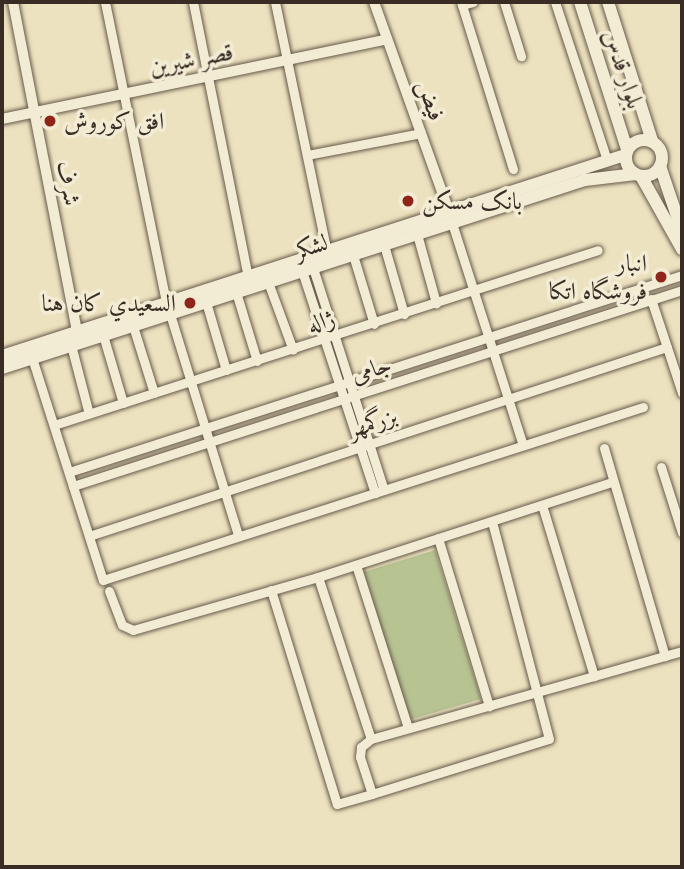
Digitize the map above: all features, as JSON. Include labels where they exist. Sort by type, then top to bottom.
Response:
[{"type":"main road","name":"بلوار قدس","points":[[580,2],[626,152]]},
{"type":"main road","name":"بلوار قدس","points":[[608,2],[652,141]]},
{"type":"main road","points":[[682,231],[660,166],[660,149],[652,141],[641,139],[626,152],[627,166],[638,175],[682,249]]},
{"type":"main road","name":"لشکر","points":[[2,356],[77,332],[168,308],[206,302],[384,245],[626,152]]},
{"type":"main road","points":[[607,160],[615,170],[611,177]]},
{"type":"main road","points":[[638,175],[653,174],[660,166]]},
{"type":"main road","name":"لشکر","points":[[2,368],[133,326],[168,308],[248,277],[327,251],[585,180],[638,175]]},
{"type":"street","name":"شرف","points":[[13,2],[77,332]]},
{"type":"street","points":[[104,2],[168,308],[238,535]]},
{"type":"street","points":[[193,2],[248,277]]},
{"type":"street","points":[[275,2],[327,251]]},
{"type":"street","name":"فیض","points":[[374,2],[451,218]]},
{"type":"street","points":[[473,2],[461,3],[513,169]]},
{"type":"street","points":[[504,2],[521,56]]},
{"type":"street","points":[[555,2],[607,160]]},
{"type":"street","name":"قصر شیرین","points":[[2,119],[207,76],[286,63],[387,39]]},
{"type":"street","points":[[307,155],[421,133]]},
{"type":"street","points":[[451,218],[523,445]]},
{"type":"street","points":[[417,234],[436,303]]},
{"type":"street","points":[[384,245],[404,314]]},
{"type":"street","name":"ژاله","points":[[54,425],[330,339],[598,250]]},
{"type":"street","points":[[353,255],[374,324]]},
{"type":"street","points":[[308,269],[379,491]]},
{"type":"street","points":[[69,472],[682,275]]},
{"type":"street","points":[[268,282],[293,350]]},
{"type":"street","name":"جامی","points":[[73,486],[682,290]]},
{"type":"street","points":[[236,292],[257,361]]},
{"type":"street","points":[[651,299],[682,393]]},
{"type":"street","points":[[206,302],[226,370]]},
{"type":"street","points":[[133,326],[153,393]]},
{"type":"street","points":[[103,335],[123,402]]},
{"type":"street","points":[[71,345],[89,414]]},
{"type":"street","name":"بزرگمهر","points":[[89,536],[667,347]]},
{"type":"street","points":[[32,358],[103,580],[643,407]]},
{"type":"street","points":[[604,448],[665,656]]},
{"type":"street","points":[[662,467],[682,533]]},
{"type":"street","points":[[109,591],[122,625],[133,630],[318,577],[613,482]]},
{"type":"street","points":[[542,505],[594,676]]},
{"type":"street","points":[[271,590],[337,804],[549,739],[492,521]]},
{"type":"street","points":[[438,538],[489,706]]},
{"type":"street","points":[[356,565],[408,728]]},
{"type":"street","points":[[318,577],[371,739]]},
{"type":"street","points":[[372,794],[360,757],[361,747],[371,739],[682,652]]},
{"type":"green space","points":[[435,550],[481,699],[409,720],[364,572]]},
{"type":"place","name":"افق کوروش","points":[[50,121]]},
{"type":"place","name":"بانک مسکن","points":[[408,201]]},
{"type":"place","name":"انبار فروشگاه اتکا","points":[[661,277]]},
{"type":"place","name":"السعيدي كان هنا","points":[[190,303]]}]
